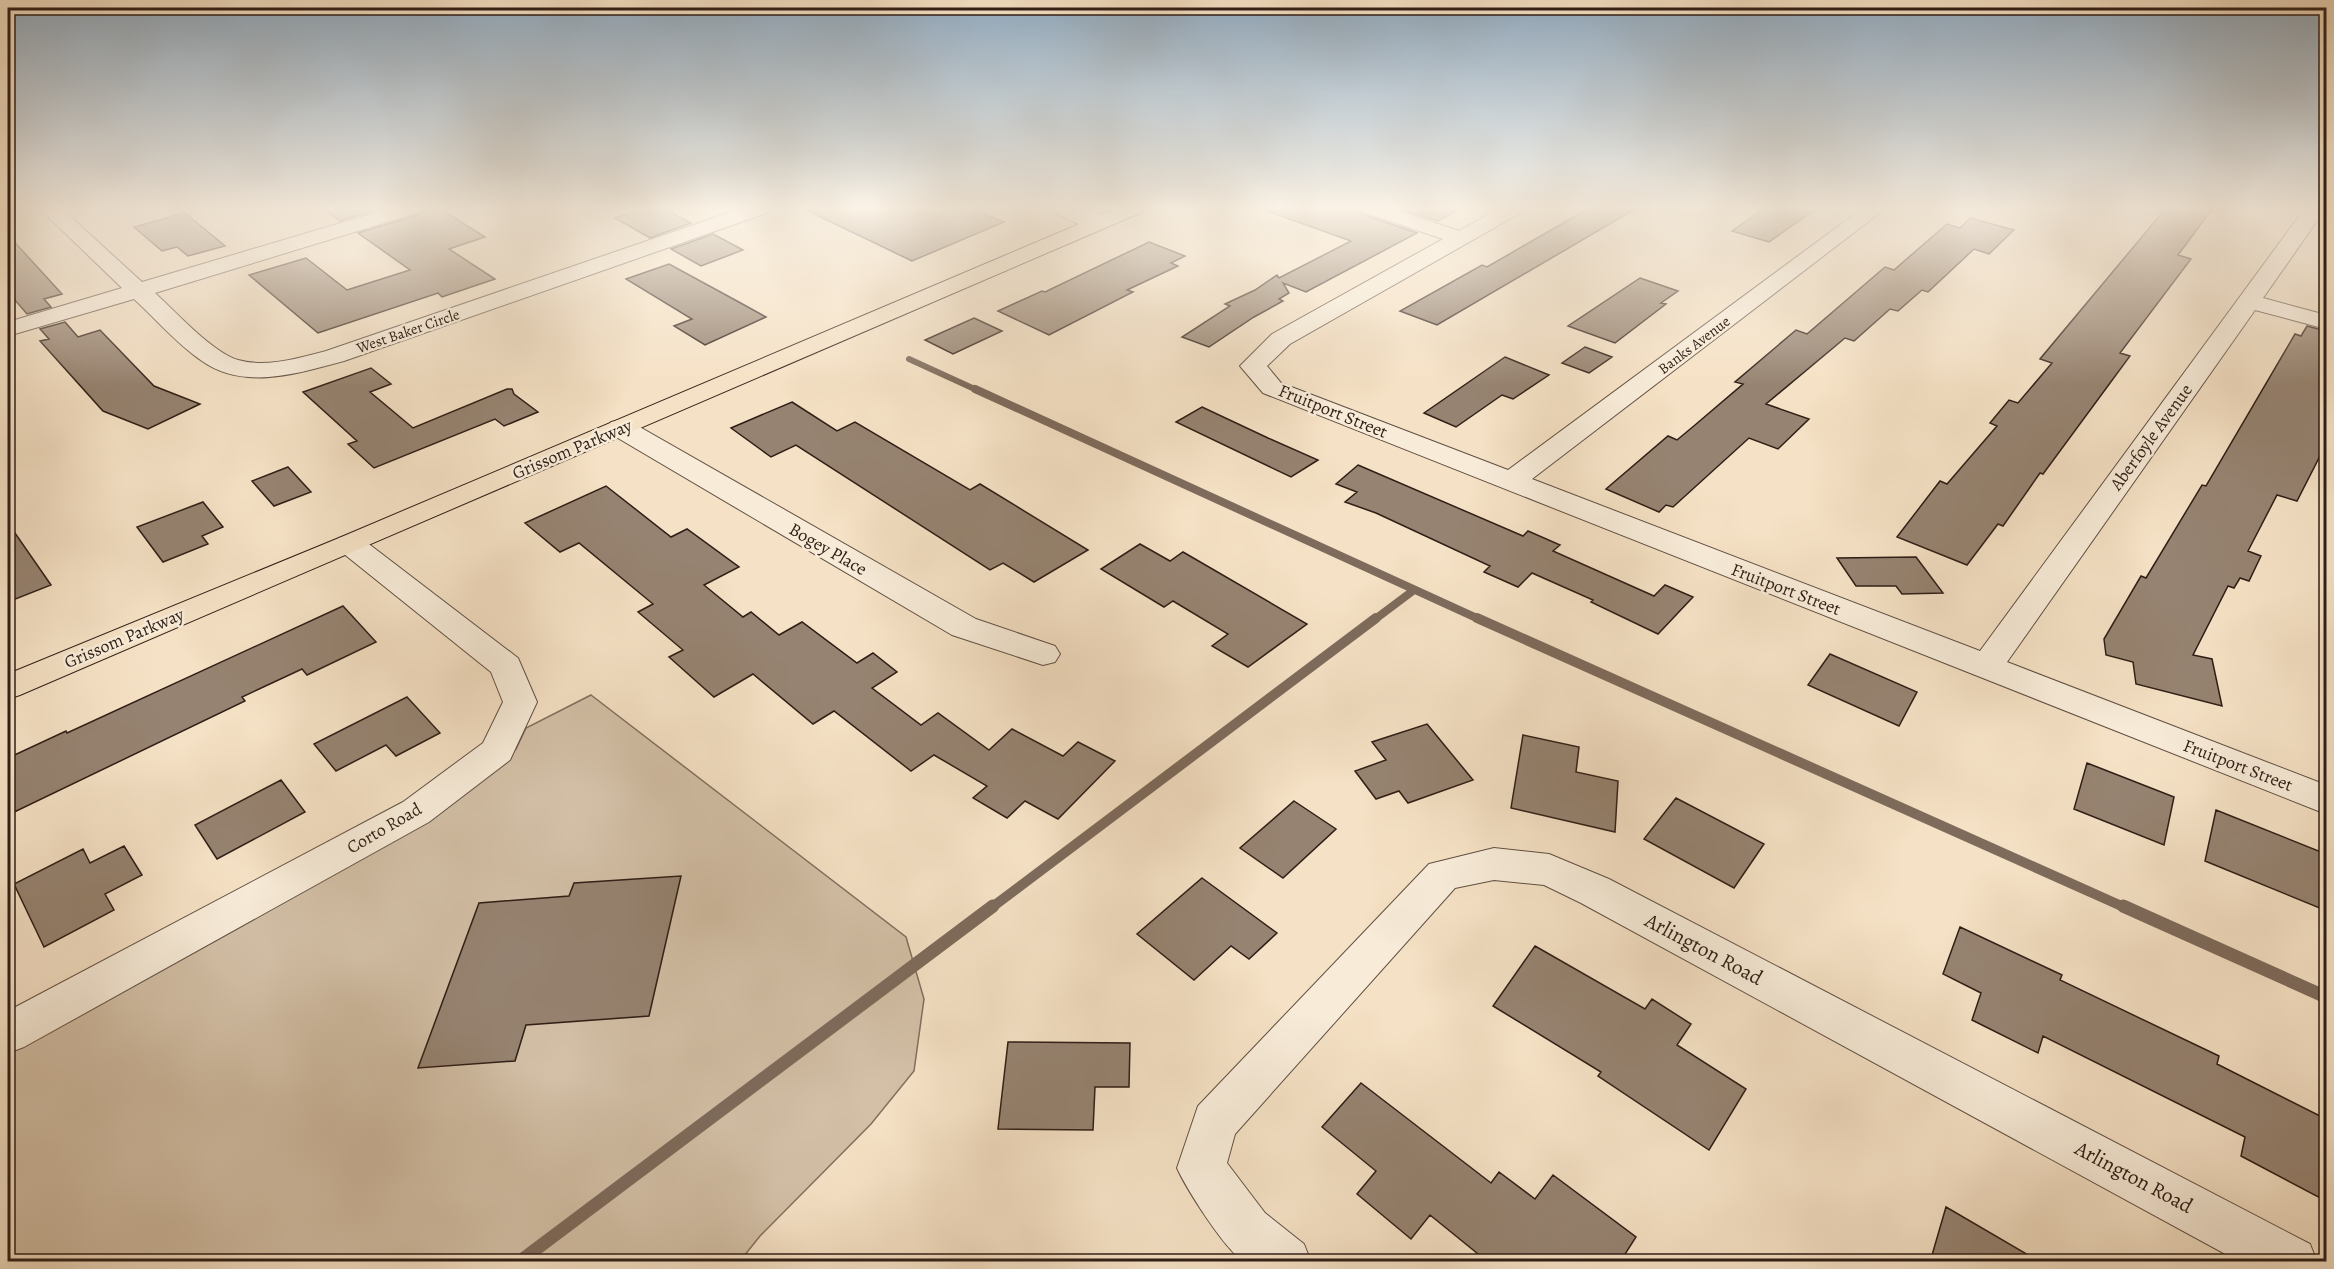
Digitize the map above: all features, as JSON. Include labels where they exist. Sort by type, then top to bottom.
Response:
[{"type":"main road","name":"Grissom Parkway","points":[[8,687],[350,544],[995,267]]},
{"type":"street","name":"West Baker Circle","points":[[113,267],[209,355],[230,366],[261,370],[335,356],[592,267]]},
{"type":"street","points":[[8,329],[217,267]]},
{"type":"street","name":"Fruitport Street","points":[[1408,267],[1281,339],[1253,366],[1272,388],[2326,800]]},
{"type":"street","name":"Banks Avenue","points":[[1511,481],[1797,267]]},
{"type":"street","name":"Aberfoyle Avenue","points":[[1986,667],[2248,301],[2275,267]]},
{"type":"street","points":[[2248,301],[2326,322]]},
{"type":"street","name":"Bogey Place","points":[[621,428],[964,627],[1042,654]]},
{"type":"street","name":"Corto Road","points":[[8,1033],[416,812],[497,751],[520,702],[506,666],[350,544]]},
{"type":"street","name":"Arlington Road","points":[[1286,1262],[1247,1231],[1201,1168],[1215,1122],[1443,874],[1494,864],[1549,870],[1595,891],[2292,1262]]},
{"type":"shaded area","points":[[591,695],[906,937],[924,999],[914,1071],[871,1124],[760,1236],[740,1261],[8,1262],[8,1049],[423,822],[509,756],[516,749],[526,728]]},
{"type":"building","points":[[8,267],[37,267],[62,294],[44,299],[51,307],[27,314],[8,292]]},
{"type":"building","points":[[275,267],[318,267],[347,290],[410,270],[406,267],[477,267],[495,279],[442,297],[438,293],[318,333],[249,275]]},
{"type":"building","points":[[660,267],[675,267],[766,317],[705,345],[674,326],[692,319],[626,279]]},
{"type":"building","points":[[1097,267],[1175,267],[1127,290],[1133,292],[1049,335],[998,311],[1042,291],[1045,292]]},
{"type":"building","points":[[1300,267],[1353,267],[1306,292],[1283,283],[1289,293],[1279,299],[1283,301],[1209,347],[1182,337],[1230,306],[1225,304],[1255,290],[1277,275],[1279,278]]},
{"type":"building","points":[[1478,267],[1536,267],[1437,325],[1400,311]]},
{"type":"building","points":[[1885,267],[1894,270],[1897,267],[1955,267],[1928,292],[1922,290],[1898,311],[1890,309],[1854,341],[1845,338],[1766,404],[1809,419],[1778,449],[1749,438],[1673,507],[1666,505],[1659,512],[1606,489],[1668,436],[1677,440],[1695,425],[1743,384],[1735,382],[1796,330],[1807,334]]},
{"type":"building","points":[[2117,267],[2185,267],[2120,353],[2130,356],[2043,474],[2040,473],[2003,526],[1998,524],[1967,565],[1897,537],[1940,481],[1947,484],[1997,426],[1990,423],[2009,400],[2018,403],[2052,363],[2040,359]]},
{"type":"building","points":[[1640,278],[1678,291],[1661,303],[1666,304],[1615,343],[1568,326]]},
{"type":"building","points":[[974,318],[1002,331],[953,354],[925,340]]},
{"type":"building","points":[[65,322],[78,337],[100,330],[154,386],[200,404],[148,429],[103,411],[40,341],[49,339],[40,329]]},
{"type":"building","points":[[2307,326],[2326,331],[2326,444],[2297,501],[2277,495],[2248,551],[2261,556],[2249,581],[2240,578],[2234,588],[2228,586],[2193,655],[2212,659],[2222,706],[2136,684],[2133,662],[2106,655],[2104,639],[2141,576],[2146,578],[2202,485],[2206,486],[2295,334],[2301,336]]},
{"type":"building","points":[[1585,347],[1612,357],[1589,373],[1562,363]]},
{"type":"building","points":[[1505,357],[1549,375],[1513,399],[1502,395],[1456,427],[1424,413]]},
{"type":"building","points":[[371,368],[391,384],[370,392],[413,428],[507,389],[512,389],[514,394],[538,412],[504,426],[495,419],[374,468],[348,444],[357,441],[303,392]]},
{"type":"building","points":[[792,402],[837,431],[855,422],[970,490],[980,484],[1088,550],[1034,582],[1003,563],[990,570],[796,445],[771,457],[731,428]]},
{"type":"building","points":[[1202,407],[1318,460],[1291,477],[1176,422]]},
{"type":"building","points":[[1358,465],[1523,536],[1528,531],[1560,545],[1553,551],[1654,596],[1665,585],[1693,597],[1658,634],[1591,602],[1593,600],[1532,573],[1518,587],[1484,572],[1490,566],[1376,513],[1345,502],[1357,492],[1336,484]]},
{"type":"building","points":[[288,467],[311,492],[274,506],[252,481]]},
{"type":"building","points":[[606,486],[671,537],[687,529],[739,567],[704,585],[743,617],[751,612],[779,635],[802,622],[857,663],[873,653],[897,672],[872,688],[921,725],[938,713],[989,750],[1012,729],[1063,756],[1078,742],[1115,761],[1058,819],[1025,801],[1007,818],[973,798],[987,786],[934,755],[911,771],[834,711],[813,724],[753,674],[714,697],[669,657],[683,650],[638,612],[653,604],[579,543],[560,552],[525,523]]},
{"type":"building","points":[[203,502],[223,527],[202,536],[208,544],[163,562],[137,527]]},
{"type":"building","points":[[8,523],[51,585],[8,602]]},
{"type":"building","points":[[1140,544],[1170,561],[1183,552],[1307,624],[1248,667],[1212,646],[1228,634],[1173,601],[1164,607],[1101,569]]},
{"type":"building","points":[[1916,557],[1943,593],[1902,594],[1896,586],[1856,586],[1837,558]]},
{"type":"building","points":[[343,606],[376,642],[307,675],[302,669],[242,697],[245,701],[8,815],[8,758]]},
{"type":"building","points":[[1830,654],[1917,692],[1899,726],[1808,685]]},
{"type":"building","points":[[407,697],[440,733],[396,756],[386,745],[336,771],[314,744]]},
{"type":"building","points":[[1427,724],[1473,780],[1408,803],[1399,791],[1376,799],[1355,771],[1386,760],[1372,742]]},
{"type":"building","points":[[1523,735],[1579,747],[1576,772],[1618,781],[1615,832],[1511,808]]},
{"type":"building","points":[[2087,763],[2174,797],[2164,845],[2074,809]]},
{"type":"building","points":[[281,780],[305,812],[217,859],[195,825]]},
{"type":"building","points":[[1676,798],[1764,844],[1734,888],[1644,839]]},
{"type":"building","points":[[1294,801],[1336,829],[1283,878],[1240,848]]},
{"type":"building","points":[[2216,810],[2326,854],[2322,909],[2205,861]]},
{"type":"building","points":[[124,846],[142,875],[105,894],[114,910],[44,947],[14,884],[83,849],[90,863]]},
{"type":"building","points":[[681,876],[649,1016],[526,1025],[515,1061],[418,1068],[479,903],[569,896],[574,883]]},
{"type":"building","points":[[1202,878],[1277,933],[1249,959],[1231,946],[1194,980],[1137,934]]},
{"type":"building","points":[[1960,927],[2062,975],[2060,980],[2219,1056],[2217,1064],[2326,1119],[2326,1201],[2241,1156],[2245,1137],[2043,1036],[2038,1053],[1972,1020],[1981,993],[1943,974]]},
{"type":"building","points":[[1535,946],[1645,1009],[1652,999],[1691,1024],[1677,1045],[1746,1089],[1709,1150],[1598,1076],[1601,1072],[1493,1006]]},
{"type":"building","points":[[1008,1042],[1130,1043],[1129,1087],[1095,1087],[1093,1130],[998,1129]]},
{"type":"building","points":[[1361,1083],[1491,1183],[1499,1172],[1535,1199],[1553,1175],[1636,1237],[1620,1262],[1488,1262],[1430,1215],[1411,1239],[1357,1194],[1376,1171],[1322,1127]]},
{"type":"building","points":[[1946,1207],[2040,1262],[1930,1262]]},
{"type":"waterway","points":[[909,359],[979,391]]},
{"type":"waterway","points":[[975,389],[1481,620]]},
{"type":"waterway","points":[[1374,620],[1414,590]]},
{"type":"waterway","points":[[991,908],[1376,618]]},
{"type":"waterway","points":[[1477,618],[2126,908]]},
{"type":"waterway","points":[[519,1262],[993,906]]},
{"type":"waterway","points":[[2123,906],[2326,997]]}]
